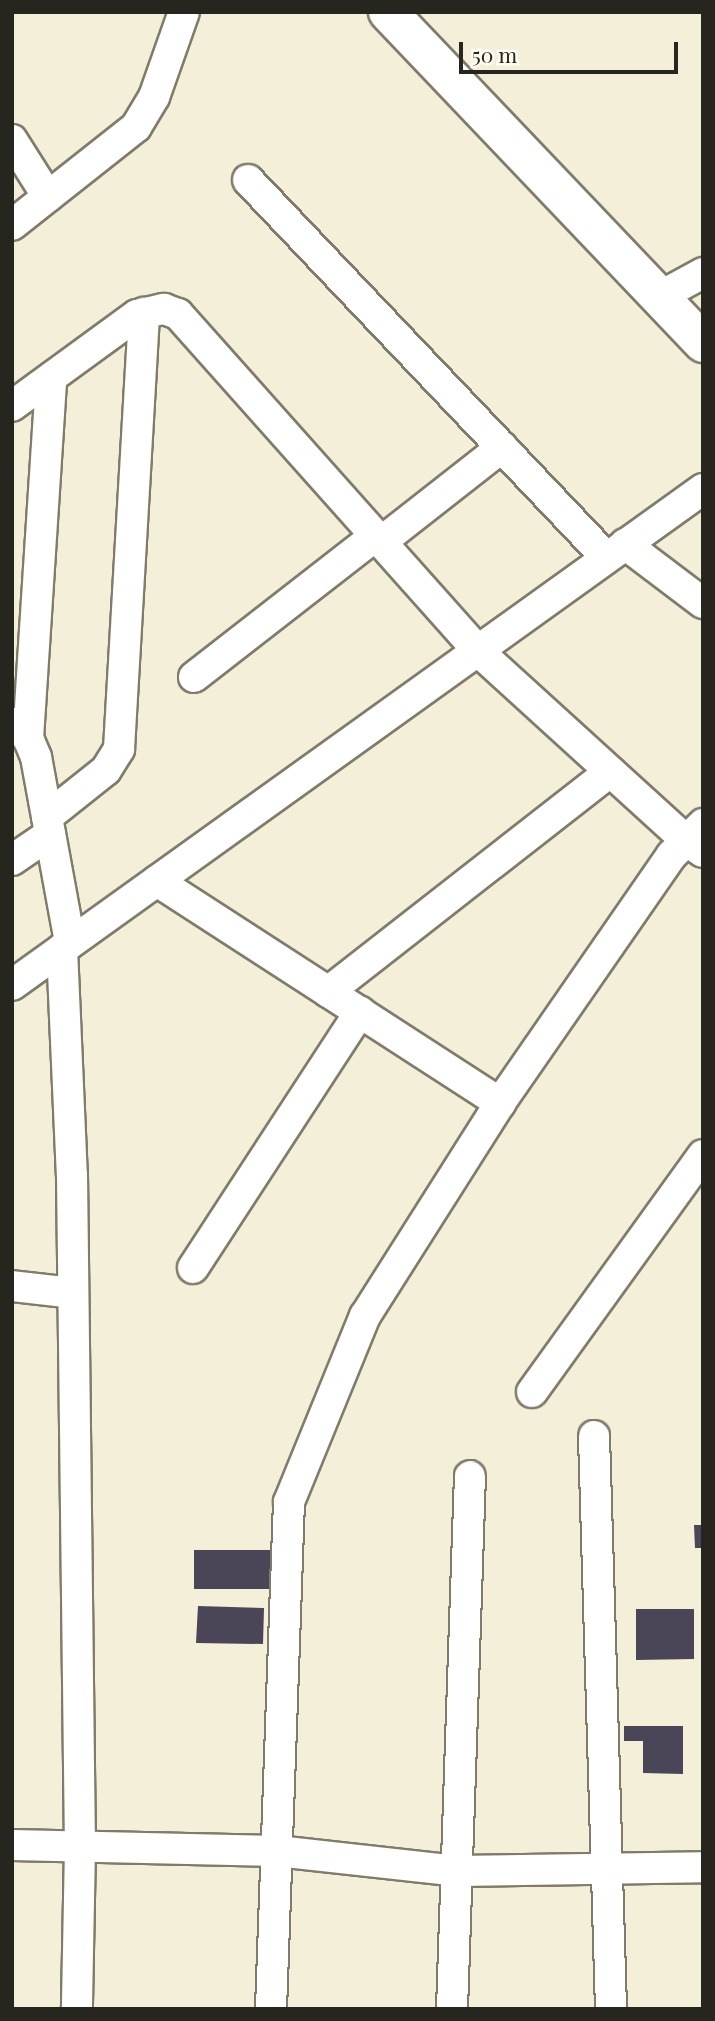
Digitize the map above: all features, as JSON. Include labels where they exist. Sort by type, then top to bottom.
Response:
[{"type":"street","points":[[12,225],[136,127],[154,97],[184,12]]},
{"type":"street","points":[[388,12],[703,343]]},
{"type":"street","points":[[12,140],[48,197]]},
{"type":"street","points":[[248,180],[502,447],[616,551],[703,603]]},
{"type":"street","points":[[659,297],[703,273]]},
{"type":"street","points":[[12,407],[144,313],[164,309],[178,314],[478,651],[610,772],[697,839],[673,855],[500,1103],[365,1317],[289,1502],[271,2009]]},
{"type":"street","points":[[12,860],[106,770],[118,749],[144,313]]},
{"type":"street","points":[[51,378],[20,729],[36,757],[66,946],[72,1175],[80,1847],[77,2009]]},
{"type":"street","points":[[194,677],[502,447]]},
{"type":"street","points":[[12,985],[703,489]]},
{"type":"street","points":[[328,992],[610,772]]},
{"type":"street","points":[[157,881],[500,1103]]},
{"type":"street","points":[[193,1268],[360,1012]]},
{"type":"street","points":[[532,1392],[703,1155]]},
{"type":"street","points":[[12,1286],[73,1293]]},
{"type":"street","points":[[594,1436],[611,2009]]},
{"type":"street","points":[[452,2009],[470,1476]]},
{"type":"street","points":[[12,1845],[277,1851],[457,1871],[703,1867]]},
{"type":"building","points":[[694,1525],[703,1525],[703,1548],[695,1548]]},
{"type":"building","points":[[194,1550],[276,1550],[276,1589],[194,1589]]},
{"type":"building","points":[[198,1606],[264,1608],[263,1644],[196,1643]]},
{"type":"building","points":[[636,1609],[694,1609],[694,1659],[636,1660]]},
{"type":"building","points":[[624,1726],[683,1726],[683,1774],[643,1773],[643,1741],[624,1741]]}]
